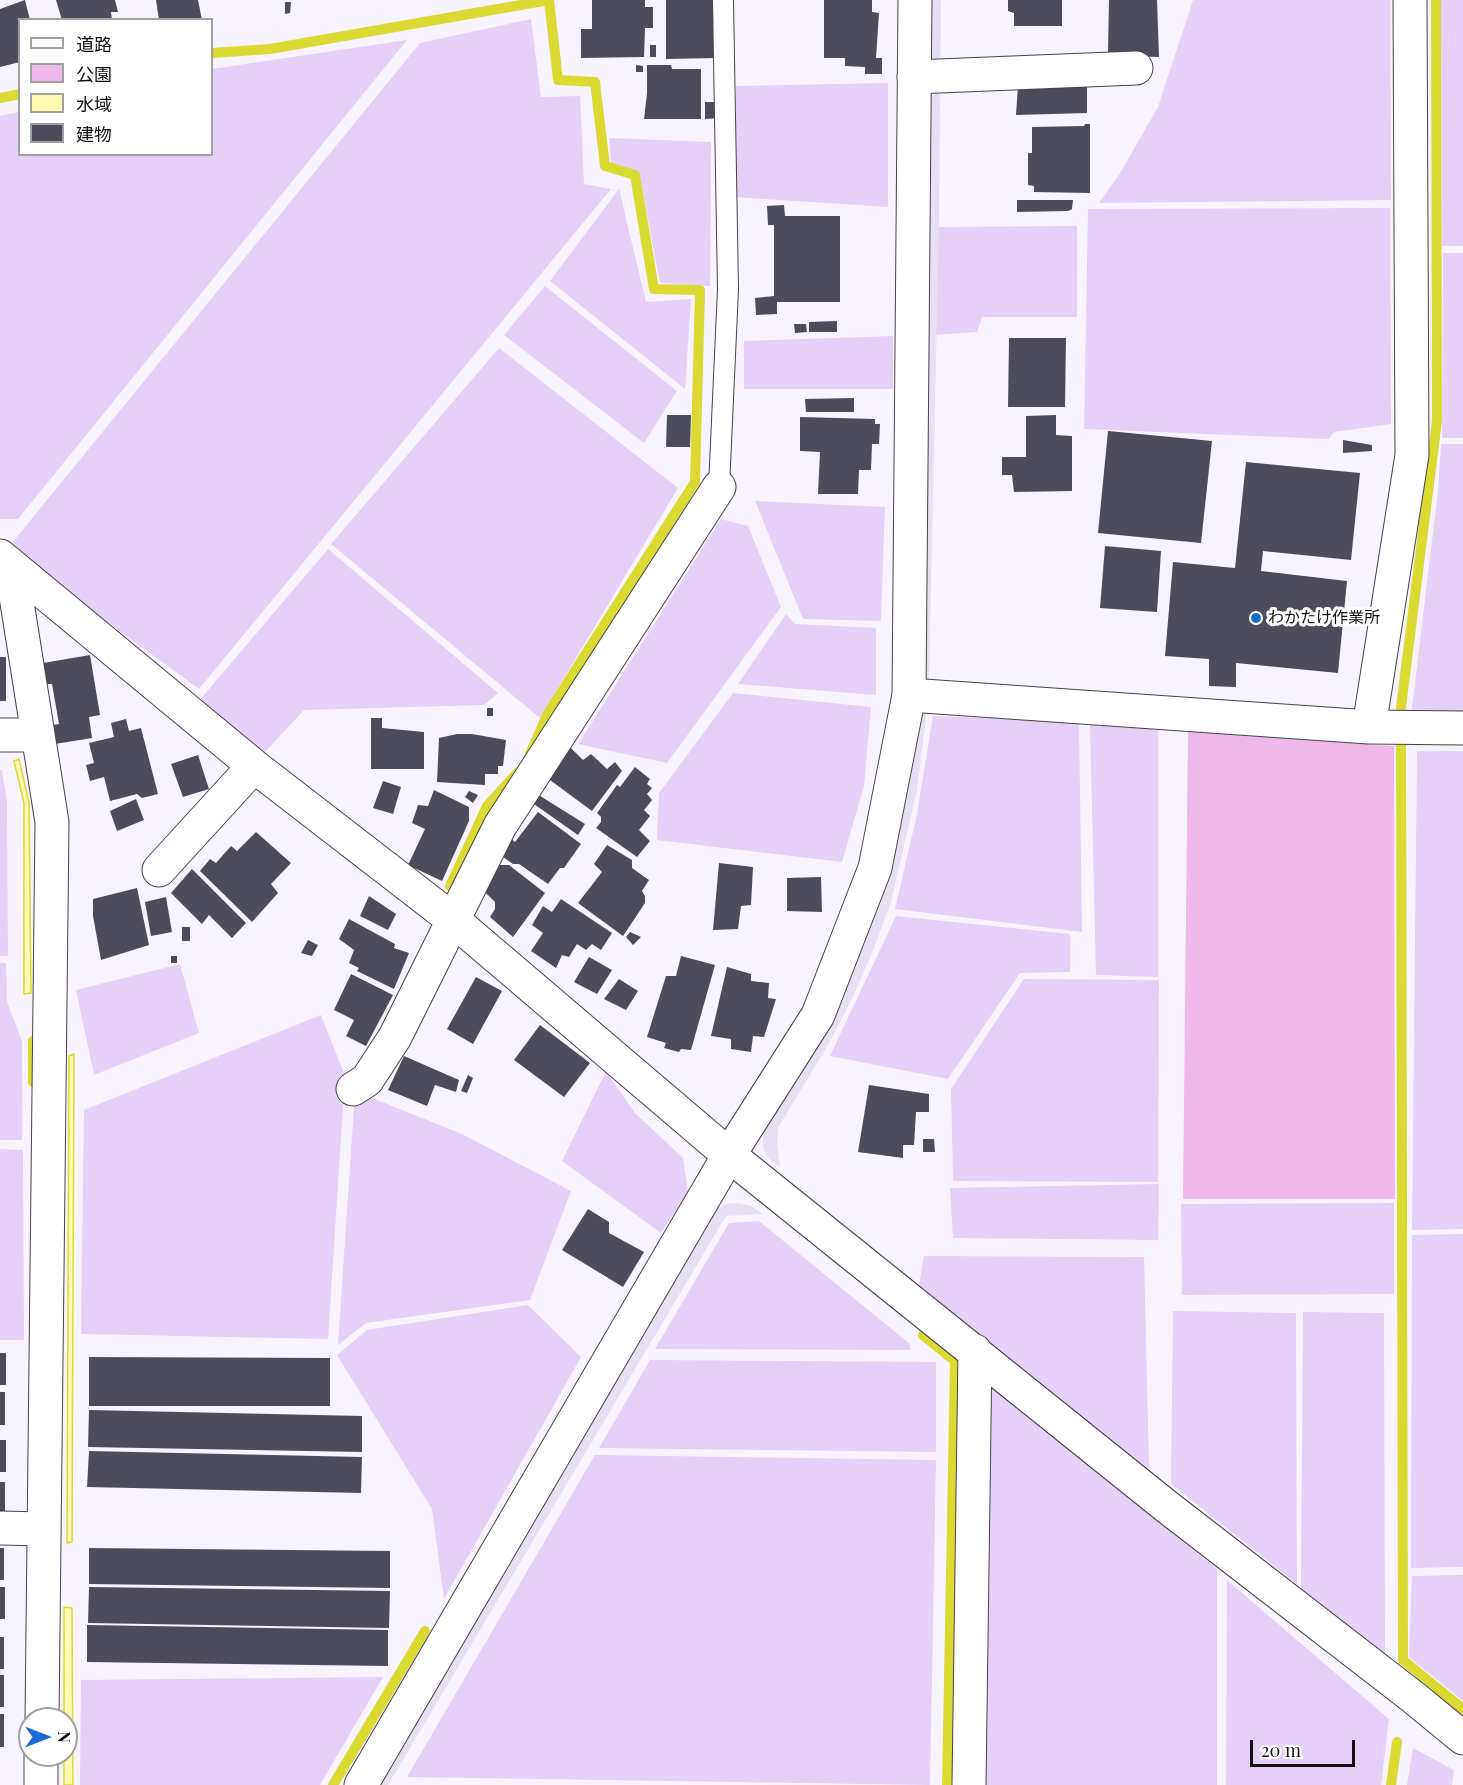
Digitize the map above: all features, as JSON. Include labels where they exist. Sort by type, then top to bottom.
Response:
[{"type":"street","points":[[361,1785],[729,1155],[819,1015],[875,868],[909,695],[915,0]]},
{"type":"street","points":[[1369,727],[1412,455],[1410,0]]},
{"type":"street","points":[[914,77],[1136,68]]},
{"type":"street","points":[[353,1089],[367,1080],[395,1037],[500,826],[719,488]]},
{"type":"street","points":[[5,561],[52,822],[42,1707]]},
{"type":"street","points":[[5,561],[254,766],[452,920],[729,1155],[1166,1506],[1463,1738]]},
{"type":"street","points":[[909,695],[1369,727],[1463,728]]},
{"type":"street","points":[[0,735],[37,735]]},
{"type":"street","points":[[159,870],[254,766]]},
{"type":"street","points":[[969,1785],[975,1352]]},
{"type":"street","points":[[0,1528],[43,1529]]},
{"type":"street","points":[[41,1767],[41,1785]]},
{"type":"lane","points":[[719,488],[728,290],[723,0]]},
{"type":"shaded area","points":[[930,0],[941,0],[939,222],[929,680],[922,679]]},
{"type":"shaded area","points":[[1193,0],[1390,0],[1391,200],[1099,203],[1119,175],[1158,107]]},
{"type":"shaded area","points":[[1441,0],[1463,0],[1463,246],[1442,246]]},
{"type":"shaded area","points":[[531,19],[541,97],[580,96],[584,184],[611,189],[199,689],[7,549],[420,43]]},
{"type":"shaded area","points":[[407,40],[18,519],[0,519],[0,116],[18,112],[18,156],[213,156],[213,69]]},
{"type":"shaded area","points":[[888,83],[888,207],[734,197],[736,86]]},
{"type":"shaded area","points":[[609,138],[711,142],[710,286],[660,283],[639,172],[611,163]]},
{"type":"shaded area","points":[[619,189],[646,302],[691,299],[685,389],[550,281]]},
{"type":"shaded area","points":[[1390,208],[1391,424],[1334,432],[1329,439],[1084,429],[1088,209]]},
{"type":"shaded area","points":[[1077,226],[1077,317],[982,317],[977,332],[935,335],[936,227]]},
{"type":"shaded area","points":[[1443,253],[1463,253],[1463,438],[1442,438]]},
{"type":"shaded area","points":[[545,286],[677,391],[644,443],[504,335]]},
{"type":"shaded area","points":[[893,336],[893,389],[744,389],[744,341]]},
{"type":"shaded area","points":[[499,348],[678,488],[540,718],[331,544]]},
{"type":"shaded area","points":[[1441,444],[1463,444],[1463,715],[1411,716],[1438,491]]},
{"type":"shaded area","points":[[755,501],[885,507],[881,621],[803,619]]},
{"type":"shaded area","points":[[721,519],[748,526],[781,607],[667,763],[578,744]]},
{"type":"shaded area","points":[[328,549],[498,693],[484,705],[304,710],[265,752],[198,702]]},
{"type":"shaded area","points":[[786,614],[795,624],[876,628],[876,695],[738,684]]},
{"type":"shaded area","points":[[733,693],[871,707],[864,786],[842,862],[657,840],[659,793]]},
{"type":"shaded area","points":[[927,709],[917,791],[891,902],[852,999],[828,1045],[778,1128],[777,1144],[780,1166],[776,1165],[767,1157],[763,1148],[763,1133],[913,715]]},
{"type":"shaded area","points":[[933,716],[1079,721],[1082,932],[895,909],[917,814]]},
{"type":"shaded area","points":[[1090,725],[1158,726],[1158,977],[1096,975]]},
{"type":"shaded area","points":[[1417,751],[1463,751],[1463,1229],[1412,1230]]},
{"type":"shaded area","points":[[0,770],[2,770],[7,802],[8,956],[0,956]]},
{"type":"shaded area","points":[[896,916],[1070,934],[1070,972],[1020,973],[948,1079],[830,1056]]},
{"type":"shaded area","points":[[0,963],[6,963],[7,1002],[22,1041],[22,1140],[0,1140]]},
{"type":"shaded area","points":[[180,964],[199,1033],[94,1075],[76,990]]},
{"type":"shaded area","points":[[1024,979],[1159,980],[1158,1182],[953,1181],[951,1089]]},
{"type":"shaded area","points":[[321,1015],[345,1076],[328,1339],[81,1334],[84,1110]]},
{"type":"shaded area","points":[[606,1071],[635,1113],[683,1158],[688,1192],[661,1233],[562,1161]]},
{"type":"shaded area","points":[[372,1098],[462,1134],[571,1191],[530,1300],[366,1323],[338,1345],[354,1106]]},
{"type":"shaded area","points":[[0,1149],[23,1150],[24,1340],[0,1340]]},
{"type":"shaded area","points":[[1159,1184],[1158,1240],[953,1238],[950,1188]]},
{"type":"shaded area","points":[[738,1203],[751,1206],[763,1214],[726,1216],[388,1785],[378,1785],[717,1208],[726,1204]]},
{"type":"shaded area","points":[[1394,1203],[1394,1294],[1182,1295],[1181,1204]]},
{"type":"shaded area","points":[[759,1221],[910,1344],[910,1350],[655,1349],[729,1223]]},
{"type":"shaded area","points":[[1463,1234],[1463,1567],[1411,1568],[1412,1235]]},
{"type":"shaded area","points":[[924,1256],[1144,1257],[1149,1466],[1140,1471],[919,1285]]},
{"type":"shaded area","points":[[528,1305],[581,1357],[444,1599],[432,1509],[337,1355],[367,1330]]},
{"type":"shaded area","points":[[1173,1311],[1296,1313],[1297,1584],[1171,1484]]},
{"type":"shaded area","points":[[1303,1312],[1384,1313],[1385,1655],[1301,1588]]},
{"type":"shaded area","points":[[650,1360],[936,1362],[936,1452],[599,1448]]},
{"type":"shaded area","points":[[992,1387],[1217,1569],[1217,1785],[981,1785],[984,1388]]},
{"type":"shaded area","points":[[595,1455],[936,1460],[930,1785],[407,1777]]},
{"type":"shaded area","points":[[1463,1575],[1463,1701],[1409,1657],[1412,1576]]},
{"type":"shaded area","points":[[1227,1580],[1389,1719],[1381,1785],[1226,1785]]},
{"type":"shaded area","points":[[383,1677],[320,1785],[80,1785],[81,1680]]},
{"type":"shaded area","points":[[1413,1748],[1454,1770],[1452,1785],[1407,1785]]},
{"type":"green space","points":[[1188,731],[1394,746],[1395,1199],[1183,1199]]},
{"type":"water","points":[[19,759],[29,803],[31,993],[24,994],[24,803],[14,761]]},
{"type":"water","points":[[74,1054],[72,1542],[67,1543],[69,1056]]},
{"type":"water","points":[[64,1607],[72,1608],[73,1707],[64,1707]]},
{"type":"water","points":[[64,1767],[73,1767],[73,1785],[64,1785]]},
{"type":"building","points":[[25,0],[30,18],[18,18],[18,62],[0,67],[0,9]]},
{"type":"building","points":[[56,0],[115,0],[118,12],[111,12],[112,18],[61,18]]},
{"type":"building","points":[[156,0],[198,0],[202,18],[159,18]]},
{"type":"building","points":[[592,0],[645,0],[645,7],[653,7],[653,28],[645,28],[644,57],[581,58],[581,29],[592,29]]},
{"type":"building","points":[[666,0],[716,0],[716,58],[666,59]]},
{"type":"building","points":[[824,0],[872,0],[872,12],[879,13],[876,58],[882,58],[882,74],[865,74],[865,67],[845,66],[845,58],[824,58]]},
{"type":"building","points":[[1008,0],[1062,0],[1062,26],[1014,26],[1014,13],[1008,11]]},
{"type":"building","points":[[1109,0],[1157,0],[1159,57],[1118,56],[1118,52],[1108,52]]},
{"type":"building","points":[[285,2],[291,2],[290,13],[285,14]]},
{"type":"building","points":[[650,45],[656,45],[656,57],[650,57]]},
{"type":"building","points":[[636,65],[643,66],[643,72],[636,72]]},
{"type":"building","points":[[647,65],[671,65],[672,69],[701,69],[701,119],[644,119]]},
{"type":"building","points":[[1087,82],[1087,113],[1016,115],[1018,86]]},
{"type":"building","points":[[705,102],[721,102],[721,118],[705,119]]},
{"type":"building","points":[[1090,124],[1090,193],[1034,192],[1034,186],[1028,185],[1028,153],[1032,153],[1032,127],[1084,126]]},
{"type":"building","points":[[1017,200],[1073,200],[1072,209],[1068,211],[1017,212]]},
{"type":"building","points":[[784,205],[785,216],[840,216],[840,302],[777,302],[777,314],[756,315],[755,298],[774,296],[774,225],[768,225],[767,206]]},
{"type":"building","points":[[837,321],[837,332],[809,332],[809,322]]},
{"type":"building","points":[[794,324],[806,324],[807,332],[795,333]]},
{"type":"building","points":[[1009,338],[1066,338],[1065,407],[1008,407]]},
{"type":"building","points":[[854,398],[854,412],[806,412],[805,399]]},
{"type":"building","points":[[667,415],[691,415],[690,447],[666,447]]},
{"type":"building","points":[[1056,415],[1056,435],[1072,436],[1072,491],[1014,492],[1012,475],[1002,475],[1002,457],[1026,457],[1026,416]]},
{"type":"building","points":[[800,417],[875,419],[875,424],[880,424],[879,444],[872,444],[871,470],[859,470],[858,494],[818,494],[820,452],[800,451]]},
{"type":"building","points":[[1108,431],[1212,441],[1201,543],[1098,533]]},
{"type":"building","points":[[1343,440],[1372,445],[1372,451],[1343,453]]},
{"type":"building","name":"わかたけ作業所","points":[[1246,462],[1360,473],[1351,560],[1263,551],[1261,571],[1347,581],[1338,673],[1236,663],[1236,687],[1209,686],[1209,659],[1165,656],[1173,562],[1235,568]]},
{"type":"building","points":[[1105,546],[1161,551],[1157,612],[1100,608]]},
{"type":"building","points":[[90,655],[100,715],[89,717],[92,738],[55,744],[52,725],[59,724],[52,684],[46,684],[43,663]]},
{"type":"building","points":[[0,657],[6,657],[6,701],[0,701]]},
{"type":"building","points":[[487,708],[493,708],[493,716],[487,716]]},
{"type":"building","points":[[371,718],[382,718],[382,728],[424,732],[424,769],[371,769]]},
{"type":"building","points":[[126,719],[129,731],[141,728],[158,794],[142,798],[137,794],[110,801],[104,777],[90,781],[86,765],[94,763],[89,743],[114,737],[111,723]]},
{"type":"building","points":[[457,734],[472,734],[506,740],[503,766],[498,766],[498,774],[485,774],[485,785],[437,782],[439,738]]},
{"type":"building","points":[[570,747],[583,760],[591,754],[607,769],[615,762],[622,771],[592,811],[546,777]]},
{"type":"building","points":[[198,755],[209,789],[183,797],[171,764]]},
{"type":"building","points":[[635,767],[650,779],[647,784],[652,788],[647,794],[652,800],[644,810],[650,816],[639,830],[650,841],[637,857],[596,828],[601,822],[601,817],[597,813],[617,785],[620,787]]},
{"type":"building","points":[[383,781],[401,787],[393,814],[373,808]]},
{"type":"building","points":[[434,790],[469,807],[469,821],[442,881],[408,865],[425,829],[412,823],[418,805],[428,806]]},
{"type":"building","points":[[469,791],[478,795],[473,803],[465,797]]},
{"type":"building","points":[[537,794],[585,824],[578,835],[531,802]]},
{"type":"building","points":[[136,799],[144,820],[117,831],[110,811]]},
{"type":"building","points":[[538,812],[581,844],[564,868],[560,868],[548,884],[519,864],[513,864],[499,854],[509,837],[515,842]]},
{"type":"building","points":[[256,832],[291,863],[271,884],[278,893],[252,922],[200,871],[210,859],[216,863],[231,846],[237,851]]},
{"type":"building","points":[[607,845],[632,860],[632,868],[649,880],[642,891],[645,903],[623,936],[578,903],[602,872],[594,864]]},
{"type":"building","points":[[719,863],[753,867],[751,905],[741,906],[738,929],[713,930]]},
{"type":"building","points":[[500,865],[509,865],[545,893],[513,937],[490,917],[495,909],[495,902],[483,890]]},
{"type":"building","points":[[192,869],[246,923],[232,938],[209,915],[202,924],[171,893]]},
{"type":"building","points":[[821,877],[822,912],[787,911],[787,878]]},
{"type":"building","points":[[137,888],[149,945],[101,960],[93,916],[93,899]]},
{"type":"building","points":[[369,896],[396,914],[388,930],[360,916]]},
{"type":"building","points":[[166,897],[172,932],[151,936],[145,902]]},
{"type":"building","points":[[561,899],[612,933],[601,950],[592,944],[586,950],[577,944],[569,957],[562,955],[556,968],[531,951],[543,933],[532,925],[543,906],[552,912]]},
{"type":"building","points":[[349,919],[395,944],[394,948],[409,953],[394,989],[357,971],[359,968],[349,963],[354,950],[339,939]]},
{"type":"building","points":[[182,927],[190,927],[190,941],[182,941]]},
{"type":"building","points":[[630,932],[641,937],[633,945],[626,937]]},
{"type":"building","points":[[308,940],[318,945],[312,956],[301,953]]},
{"type":"building","points":[[171,956],[177,956],[177,963],[171,963]]},
{"type":"building","points":[[681,956],[715,965],[691,1050],[681,1049],[679,1052],[664,1048],[666,1043],[647,1037],[666,976],[676,976]]},
{"type":"building","points":[[589,957],[612,970],[597,994],[574,982]]},
{"type":"building","points":[[727,967],[751,974],[751,981],[769,983],[768,998],[776,999],[764,1037],[753,1036],[751,1052],[731,1049],[731,1039],[711,1036]]},
{"type":"building","points":[[351,974],[393,995],[366,1046],[346,1036],[354,1020],[334,1010]]},
{"type":"building","points":[[476,977],[502,991],[473,1044],[447,1029]]},
{"type":"building","points":[[619,979],[638,991],[626,1010],[604,999]]},
{"type":"building","points":[[540,1025],[590,1063],[564,1097],[514,1060]]},
{"type":"building","points":[[404,1056],[459,1080],[456,1092],[435,1085],[427,1106],[388,1090]]},
{"type":"building","points":[[468,1075],[473,1078],[467,1093],[461,1091]]},
{"type":"building","points":[[869,1085],[929,1094],[929,1112],[916,1112],[914,1145],[903,1145],[903,1158],[858,1152]]},
{"type":"building","points":[[923,1139],[934,1139],[935,1152],[923,1152]]},
{"type":"building","points":[[588,1209],[609,1222],[609,1233],[644,1252],[623,1287],[562,1250]]},
{"type":"building","points":[[0,1353],[6,1353],[6,1385],[0,1385]]},
{"type":"building","points":[[89,1357],[330,1358],[330,1406],[89,1406]]},
{"type":"building","points":[[0,1392],[5,1392],[5,1425],[0,1425]]},
{"type":"building","points":[[89,1410],[362,1416],[362,1452],[88,1447]]},
{"type":"building","points":[[0,1440],[6,1440],[6,1472],[0,1472]]},
{"type":"building","points":[[89,1451],[362,1457],[361,1493],[87,1487]]},
{"type":"building","points":[[0,1482],[5,1482],[5,1515],[0,1515]]},
{"type":"building","points":[[0,1548],[4,1548],[4,1580],[0,1580]]},
{"type":"building","points":[[89,1548],[390,1551],[390,1588],[89,1584]]},
{"type":"building","points":[[0,1587],[5,1587],[5,1619],[0,1619]]},
{"type":"building","points":[[89,1587],[390,1591],[389,1628],[88,1623]]},
{"type":"building","points":[[87,1625],[388,1630],[388,1666],[87,1662]]},
{"type":"building","points":[[0,1637],[4,1637],[4,1669],[0,1669]]},
{"type":"building","points":[[0,1675],[4,1675],[4,1707],[0,1707]]},
{"type":"building","points":[[0,1714],[4,1714],[4,1747],[0,1747]]},
{"type":"waterway","points":[[213,53],[270,49],[549,0],[558,80],[595,82],[605,166],[635,175],[654,289],[700,290],[695,482],[547,715],[530,754]]},
{"type":"waterway","points":[[1401,707],[1437,421],[1436,0]]},
{"type":"waterway","points":[[0,98],[18,94]]},
{"type":"waterway","points":[[1401,746],[1403,1660],[1463,1709]]},
{"type":"waterway","points":[[450,886],[487,806],[518,772]]},
{"type":"waterway","points":[[33,1041],[33,1082]]},
{"type":"waterway","points":[[923,1335],[955,1361],[947,1785]]},
{"type":"waterway","points":[[333,1785],[425,1631]]},
{"type":"waterway","points":[[1391,1785],[1397,1742]]},
{"type":"place","name":"わかたけ作業所","points":[[1256,618]]}]
